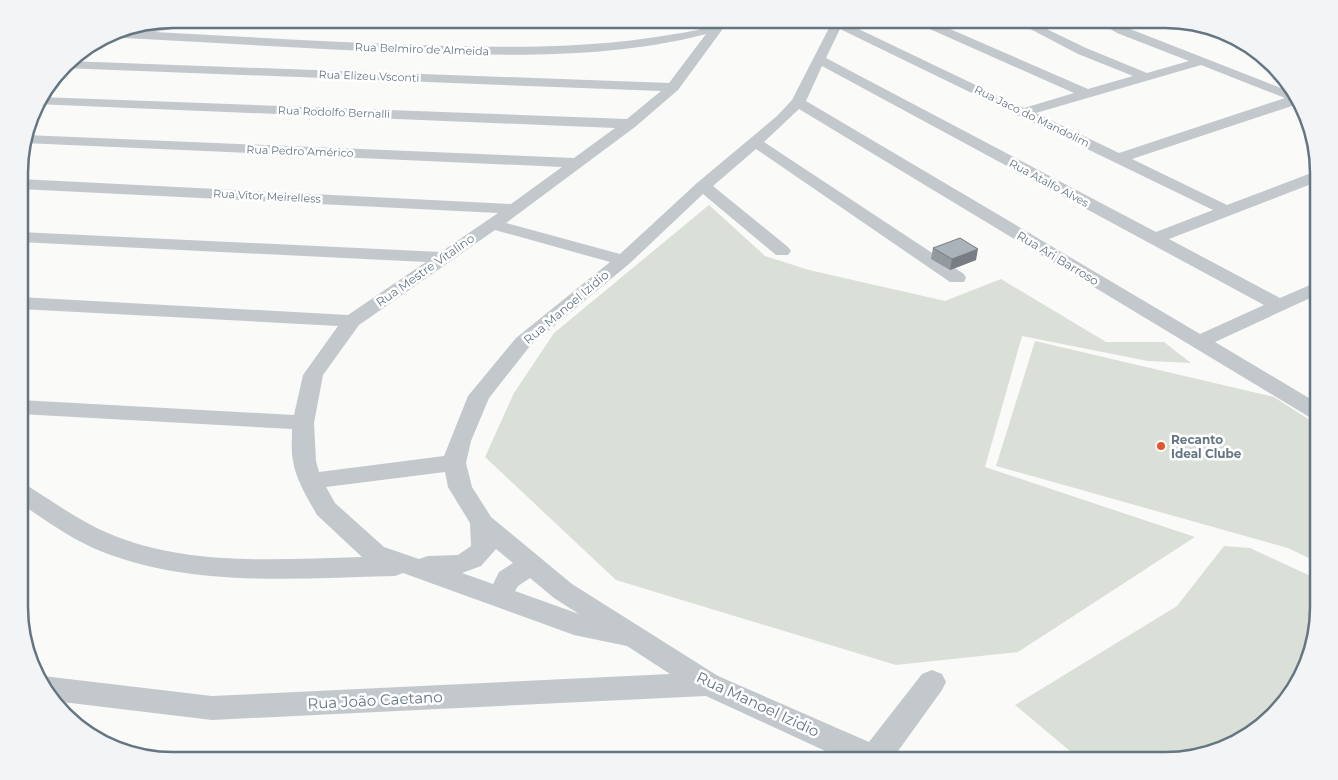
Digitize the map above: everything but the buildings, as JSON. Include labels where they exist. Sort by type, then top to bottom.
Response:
[{"type":"street","name":"Rua Belmiro de Almeida","points":[[129,34],[401,49],[512,52],[590,49],[641,43],[701,33],[710,28]]},
{"type":"street","name":"Rua Mestre Vitalino","points":[[405,566],[375,554],[326,509],[312,482],[304,461],[303,423],[313,375],[352,321],[442,257],[515,209],[630,124],[673,87],[717,28]]},
{"type":"street","name":"Rua Manoel Izidio","points":[[835,28],[798,102],[623,260],[523,342],[479,396],[460,440],[454,463],[460,487],[482,523],[563,591],[642,639],[708,684],[861,752]]},
{"type":"street","name":"Rua Jaco do Mandolim","points":[[852,28],[1228,211]]},
{"type":"street","points":[[939,28],[1087,94]]},
{"type":"street","points":[[947,28],[953,34]]},
{"type":"street","points":[[1035,28],[1076,48],[1146,77]]},
{"type":"street","points":[[1118,28],[1288,95]]},
{"type":"street","name":"Rua Atalfo Alves","points":[[820,60],[1279,305]]},
{"type":"street","points":[[1025,112],[1201,61]]},
{"type":"street","name":"Rua Elizeu Vsconti","points":[[75,65],[673,87]]},
{"type":"street","name":"Rua Rodolfo Bernalli","points":[[46,101],[630,124]]},
{"type":"street","points":[[1120,158],[1292,101]]},
{"type":"street","name":"Rua Ari Barroso","points":[[798,102],[1310,408]]},
{"type":"street","name":"Rua Pedro Américo","points":[[31,140],[576,163]]},
{"type":"street","points":[[755,142],[957,278]]},
{"type":"street","points":[[1154,238],[1310,179]]},
{"type":"street","name":"Rua Vitor Meirelless","points":[[28,184],[515,209]]},
{"type":"street","points":[[703,186],[782,251]]},
{"type":"street","points":[[492,224],[623,260]]},
{"type":"street","points":[[28,237],[442,257]]},
{"type":"street","points":[[1198,342],[1310,290]]},
{"type":"street","points":[[28,303],[352,321]]},
{"type":"street","points":[[28,406],[303,423]]},
{"type":"street","points":[[312,482],[454,463]]},
{"type":"street","points":[[28,497],[102,541],[162,561],[223,569],[456,566],[476,559],[484,548],[482,523]]},
{"type":"street","points":[[500,596],[508,579],[531,565]]},
{"type":"street","name":"Rua Manoel Izidio","points":[[405,566],[500,596],[574,624],[642,639]]},
{"type":"street","points":[[882,752],[932,682]]},
{"type":"street","name":"Rua João Caetano","points":[[53,689],[212,708],[708,684]]},
{"type":"shaded area","points":[[709,205],[765,256],[809,270],[945,301],[1001,279],[1106,342],[1164,342],[1191,363],[1148,361],[1022,336],[985,467],[1195,537],[1018,652],[896,665],[616,580],[485,457],[514,393],[554,333]]},
{"type":"shaded area","name":"Recanto Ideal Clube","points":[[1035,341],[1274,397],[1310,420],[1310,559],[1288,548],[996,466]]},
{"type":"shaded area","points":[[1224,546],[1250,548],[1310,576],[1310,617],[1306,645],[1291,680],[1281,696],[1268,710],[1254,723],[1230,738],[1194,750],[1175,752],[1071,752],[1015,705],[1177,606]]},
{"type":"place","name":"Recanto Ideal Clube","points":[[1161,446]]}]
